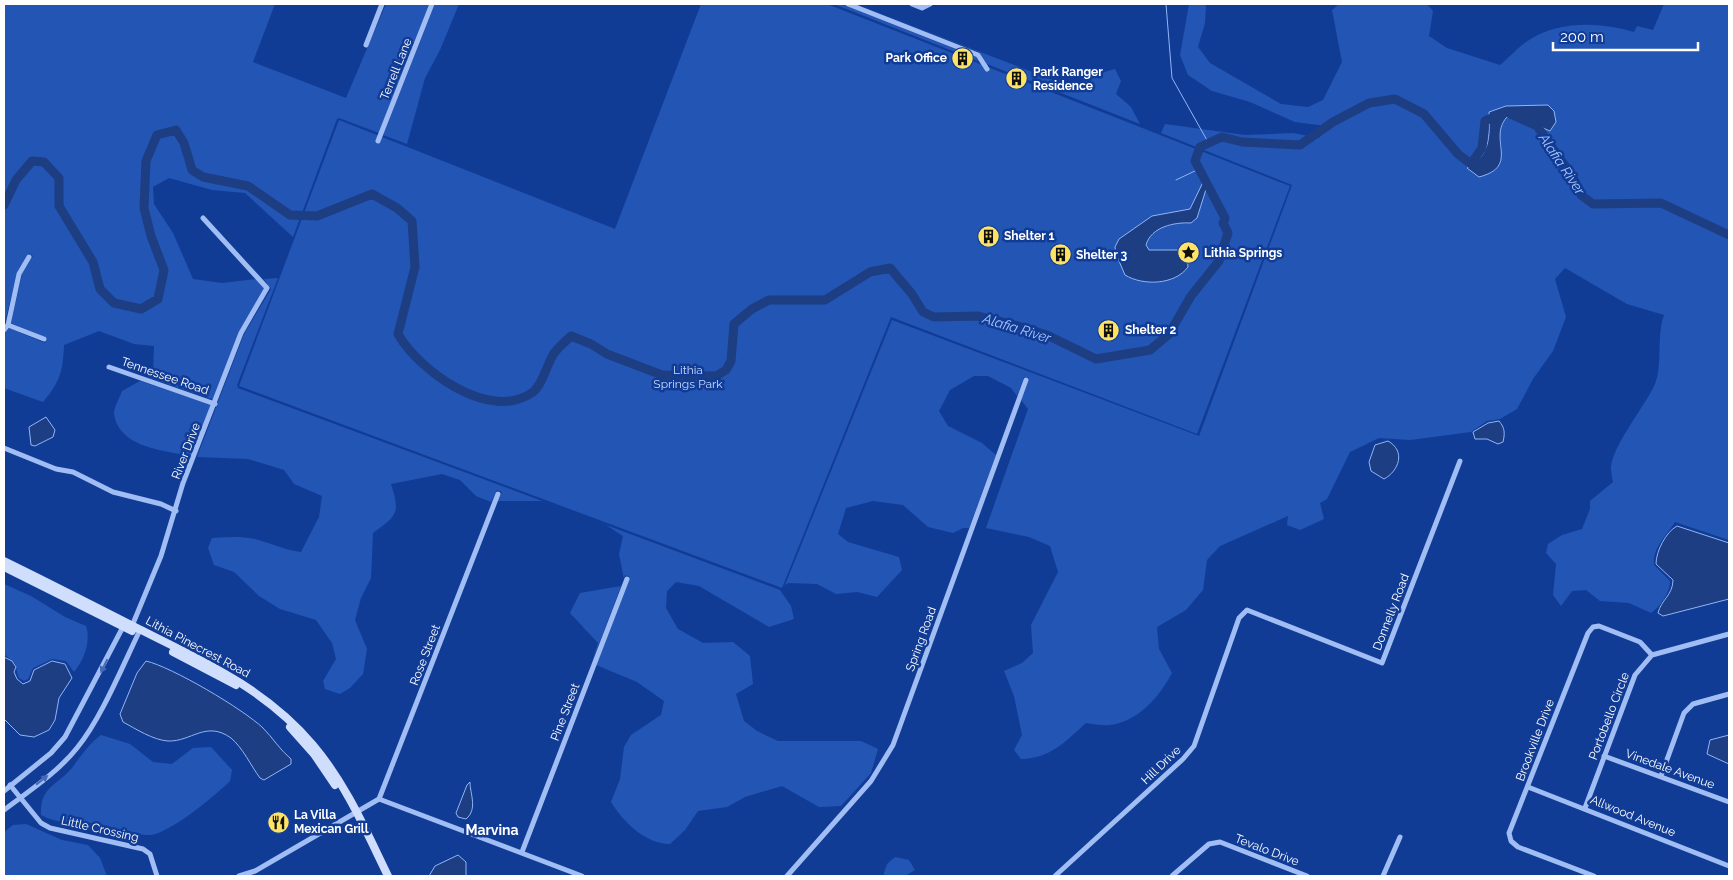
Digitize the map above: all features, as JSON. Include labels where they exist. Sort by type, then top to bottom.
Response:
[{"type":"main road","name":"Lithia Pinecrest Road","points":[[4,561],[139,632],[228,674],[270,703],[314,745],[333,772],[388,876]]},
{"type":"main road","name":"Lithia Pinecrest Road","points":[[4,567],[127,625]]},
{"type":"main road","name":"Lithia Pinecrest Road","points":[[354,813],[382,876]]},
{"type":"street","points":[[366,45],[382,4]]},
{"type":"street","name":"Terrell Lane","points":[[378,141],[432,4]]},
{"type":"street","points":[[848,4],[978,54],[986,69]]},
{"type":"street","points":[[912,4],[920,8],[930,4]]},
{"type":"street","name":"River Drive","points":[[4,791],[51,752],[65,737],[127,625],[161,556],[183,484],[242,333],[268,288],[203,218]]},
{"type":"street","points":[[4,330],[8,325],[19,274],[29,256]]},
{"type":"street","points":[[8,325],[44,339]]},
{"type":"street","name":"Tennessee Road","points":[[109,367],[215,404]]},
{"type":"street","name":"Spring Road","points":[[787,876],[871,781],[893,744],[1026,380]]},
{"type":"street","points":[[4,448],[56,468],[73,472],[113,492],[148,500],[176,511]]},
{"type":"street","name":"Donnelly Road","points":[[1247,610],[1382,663],[1460,461]]},
{"type":"street","name":"Rose Street","points":[[379,799],[498,494]]},
{"type":"street","name":"Pine Street","points":[[522,852],[627,579]]},
{"type":"street","name":"Hill Drive","points":[[1055,876],[1183,759],[1194,746],[1240,618],[1247,610]]},
{"type":"street","name":"Brookville Drive","points":[[1594,876],[1518,847],[1511,841],[1509,833],[1588,633],[1593,628],[1599,626],[1640,642],[1652,655]]},
{"type":"street","points":[[4,810],[63,764],[78,747],[92,726],[139,632]]},
{"type":"street","points":[[1652,655],[1729,634]]},
{"type":"street","name":"Portobello Circle","points":[[1585,808],[1634,675],[1652,655]]},
{"type":"street","points":[[1661,776],[1684,713],[1693,704],[1729,694]]},
{"type":"street","name":"Vinedale Avenue","points":[[1604,756],[1729,802]]},
{"type":"street","name":"Little Crossing","points":[[10,786],[40,823],[50,828],[143,849],[150,854],[157,876]]},
{"type":"street","name":"Allwood Avenue","points":[[1528,787],[1729,866]]},
{"type":"street","points":[[239,876],[255,871],[339,824],[379,799],[582,876]]},
{"type":"street","points":[[1383,876],[1400,837]]},
{"type":"street","name":"Tevalo Drive","points":[[1172,876],[1209,844],[1220,842],[1307,876]]},
{"type":"green space","points":[[4,4],[275,4],[253,62],[346,98],[386,4],[430,4],[379,133],[339,118],[337,119],[293,237],[245,193],[212,190],[169,178],[153,187],[154,204],[173,233],[193,279],[222,283],[257,279],[265,289],[239,332],[214,400],[147,377],[153,373],[154,346],[134,344],[99,331],[64,345],[63,362],[57,382],[43,402],[4,388],[4,334],[9,328],[45,343],[47,338],[11,323],[22,274],[33,256],[29,253],[17,273],[4,326]]},
{"type":"green space","points":[[435,4],[459,4],[440,50],[425,78],[407,144],[383,135]]},
{"type":"green space","name":"Lithia Springs Park","points":[[701,4],[827,4],[1290,186],[1197,434],[891,317],[782,588],[239,386],[339,120],[615,229]]},
{"type":"green space","points":[[834,4],[841,4],[976,57],[978,61]]},
{"type":"green space","points":[[856,4],[1071,87],[1093,75],[1115,69],[1121,81],[1116,94],[1131,107],[1140,124],[987,64],[979,52]]},
{"type":"green space","points":[[1189,4],[1206,4],[1205,23],[1198,47],[1210,63],[1281,104],[1308,107],[1323,100],[1342,62],[1332,10],[1339,4],[1427,4],[1433,11],[1429,36],[1447,48],[1500,65],[1526,42],[1551,30],[1579,25],[1593,25],[1634,32],[1637,26],[1653,30],[1664,4],[1729,4],[1729,540],[1675,522],[1658,547],[1654,559],[1654,565],[1670,581],[1670,586],[1664,599],[1651,613],[1629,603],[1600,601],[1586,590],[1572,591],[1561,606],[1553,595],[1556,564],[1546,553],[1548,544],[1562,535],[1582,529],[1590,509],[1590,501],[1613,482],[1611,467],[1617,448],[1655,384],[1659,368],[1660,333],[1664,315],[1627,304],[1565,268],[1555,279],[1566,317],[1553,351],[1533,379],[1517,409],[1500,419],[1487,421],[1471,432],[1410,440],[1379,438],[1350,452],[1327,499],[1320,503],[1324,519],[1300,530],[1287,525],[1288,516],[1220,546],[1207,560],[1203,590],[1186,610],[1157,627],[1159,649],[1172,673],[1154,699],[1139,713],[1120,723],[1098,725],[1086,723],[1057,748],[1041,756],[1021,759],[1014,750],[1022,735],[1014,696],[1004,671],[1022,663],[1033,653],[1031,625],[1058,572],[1050,546],[1029,537],[986,528],[1028,409],[1021,400],[1029,378],[1024,377],[1017,396],[1011,388],[988,376],[974,376],[950,390],[939,411],[948,426],[982,443],[996,455],[969,528],[963,528],[953,533],[928,527],[903,505],[873,501],[846,508],[838,534],[848,542],[899,557],[902,570],[877,597],[857,592],[836,594],[817,584],[788,583],[785,585],[892,320],[1199,436],[1292,185],[1161,133],[1165,124],[1245,135],[1293,133],[1319,138],[1326,126],[1295,122],[1250,102],[1212,91],[1188,75],[1180,55]],"holes":[[[1506,106],[1520,106],[1536,124],[1522,119],[1507,117],[1500,131],[1502,148],[1479,177],[1467,168],[1480,158],[1487,144],[1489,137],[1489,112]]]},
{"type":"green space","points":[[278,278],[237,385],[238,388],[542,501],[498,501],[502,492],[497,490],[491,502],[476,496],[460,480],[442,474],[391,484],[396,501],[395,513],[388,522],[373,533],[371,578],[361,598],[355,620],[367,649],[363,674],[350,688],[340,694],[325,689],[323,681],[336,659],[332,643],[316,620],[280,609],[259,596],[234,572],[214,565],[208,548],[212,538],[239,537],[255,539],[301,552],[319,517],[322,496],[294,484],[284,470],[248,459],[197,457],[244,334],[271,289],[264,279]]},
{"type":"green space","points":[[140,381],[212,405],[192,456],[145,446],[124,434],[117,425],[114,411],[122,391]]},
{"type":"green space","points":[[606,525],[780,590],[791,606],[794,619],[769,627],[699,586],[676,582],[667,591],[666,608],[678,629],[703,643],[733,642],[750,656],[753,684],[736,694],[744,721],[757,731],[778,741],[861,741],[878,749],[871,773],[841,806],[819,807],[782,786],[745,797],[727,807],[698,811],[685,830],[670,844],[652,840],[636,831],[616,810],[611,802],[620,779],[624,747],[631,735],[661,715],[664,701],[637,682],[596,665],[630,577],[625,575],[624,579],[619,554],[623,536]]},
{"type":"green space","points":[[4,584],[31,596],[65,617],[86,626],[88,638],[86,651],[74,672],[66,661],[52,659],[33,668],[28,679],[24,681],[19,678],[16,665],[5,655]]},
{"type":"green space","points":[[621,586],[592,662],[598,643],[570,613],[580,593]]},
{"type":"green space","points":[[101,735],[130,744],[153,762],[172,764],[193,748],[211,747],[232,770],[230,781],[204,804],[180,821],[169,828],[150,835],[136,834],[98,824],[62,822],[41,815],[41,805],[46,792],[72,768],[88,747]]},
{"type":"green space","points":[[26,824],[62,840],[88,845],[100,858],[107,876],[4,876],[4,832],[13,825]]},
{"type":"green space","points":[[895,857],[909,860],[915,870],[905,876],[883,876],[887,864]]},
{"type":"shaded area","points":[[1548,105],[1554,111],[1556,122],[1550,131],[1522,119],[1507,117],[1502,125],[1500,134],[1501,159],[1498,166],[1491,172],[1479,177],[1467,168],[1480,158],[1487,145],[1489,138],[1489,112],[1506,106]]},
{"type":"shaded area","points":[[1205,178],[1208,183],[1197,218],[1191,223],[1178,223],[1158,230],[1146,245],[1149,250],[1177,250],[1187,254],[1188,267],[1175,277],[1158,282],[1141,281],[1125,275],[1116,254],[1115,247],[1119,239],[1152,216],[1190,209]]},
{"type":"shaded area","points":[[46,417],[55,430],[53,437],[35,446],[31,445],[29,427]]},
{"type":"shaded area","points":[[1499,421],[1504,431],[1503,442],[1498,444],[1487,439],[1475,439],[1473,432],[1488,423]]},
{"type":"shaded area","points":[[1388,441],[1394,445],[1399,455],[1397,466],[1384,479],[1371,471],[1369,462],[1375,445]]},
{"type":"shaded area","points":[[1677,526],[1729,543],[1729,599],[1663,616],[1658,613],[1671,590],[1673,580],[1656,564],[1656,559],[1666,537]]},
{"type":"shaded area","points":[[4,657],[12,661],[16,667],[14,672],[17,679],[23,684],[30,681],[34,670],[52,661],[65,664],[72,678],[59,698],[55,720],[49,730],[34,737],[20,735],[4,719]]},
{"type":"shaded area","points":[[146,661],[172,671],[240,710],[263,728],[291,759],[291,764],[264,780],[260,778],[235,742],[222,733],[206,731],[168,741],[139,731],[123,722],[120,714],[137,673]]},
{"type":"shaded area","points":[[1729,735],[1729,764],[1707,754],[1710,740]]},
{"type":"shaded area","points":[[470,782],[473,806],[470,815],[466,819],[458,817],[456,813]]},
{"type":"shaded area","points":[[458,855],[466,862],[466,876],[429,876],[435,866]]},
{"type":"waterway","points":[[1166,4],[1172,78],[1208,142]]},
{"type":"waterway","name":"Alafia River","points":[[4,205],[16,180],[32,161],[44,162],[59,178],[59,206],[93,262],[100,289],[114,303],[141,309],[158,299],[164,270],[151,236],[144,208],[146,161],[157,135],[176,130],[184,143],[192,170],[203,177],[248,186],[290,215],[317,216],[372,194],[397,208],[412,221],[415,267],[398,334],[422,363],[439,377],[477,397],[497,401],[516,400],[533,392],[539,385],[555,352],[571,336],[591,344],[607,354],[662,375],[716,376],[726,370],[731,361],[734,324],[752,309],[769,300],[825,300],[870,272],[890,268],[912,294],[923,312],[934,317],[978,316],[1015,325],[1047,335],[1096,359],[1150,350],[1169,334],[1191,296],[1219,261],[1228,233],[1223,223],[1225,218],[1195,161],[1200,147],[1222,137],[1242,142],[1300,145],[1333,122],[1369,103],[1395,99],[1424,114],[1458,154],[1471,164],[1482,148],[1485,121],[1506,112],[1537,126],[1573,177],[1581,195],[1593,204],[1661,203],[1729,235]]},
{"type":"waterway","points":[[1176,180],[1199,169]]},
{"type":"place","name":"Park Office","points":[[963,58]]},
{"type":"place","name":"Park Ranger Residence","points":[[1017,79]]},
{"type":"place","name":"Shelter 1","points":[[988,236]]},
{"type":"place","name":"Lithia Springs","points":[[1188,253]]},
{"type":"place","name":"Shelter 3","points":[[1060,255]]},
{"type":"place","name":"Shelter 2","points":[[1109,330]]},
{"type":"place","name":"La Villa Mexican Grill","points":[[278,822]]},
{"type":"district","name":"Marvina","points":[[492,830]]}]
